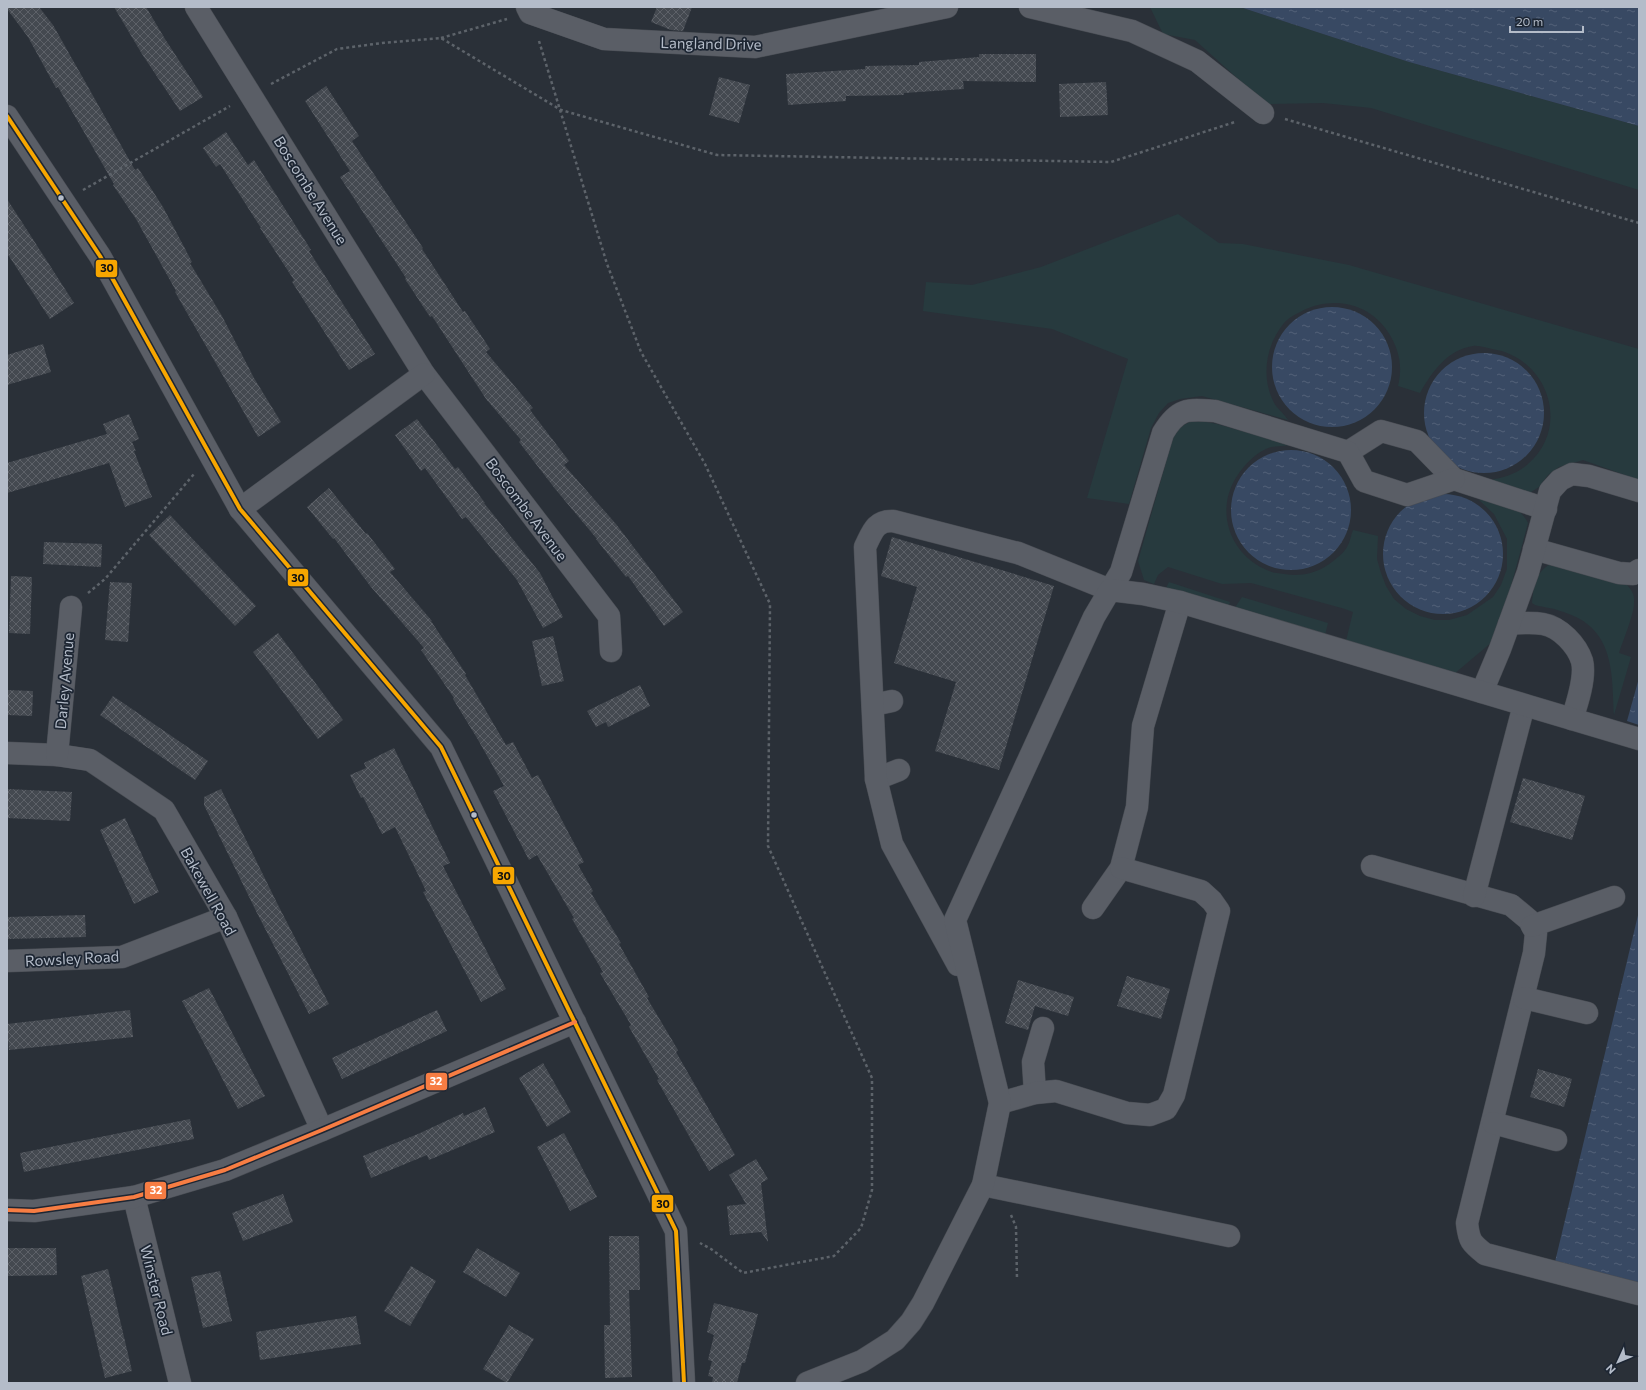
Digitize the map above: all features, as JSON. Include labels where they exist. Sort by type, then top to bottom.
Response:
[{"type":"street","name":"Boscombe Avenue","points":[[196,7],[424,374],[610,616],[611,651]]},
{"type":"street","name":"Langland Drive","points":[[528,10],[604,39],[755,47],[947,7]]},
{"type":"street","points":[[1030,7],[1132,31],[1197,61],[1263,113]]},
{"type":"street","points":[[7,116],[100,256],[240,509],[441,747],[676,1231],[684,1383]]},
{"type":"street","points":[[240,509],[424,374]]},
{"type":"street","points":[[807,1383],[862,1361],[895,1340],[923,1303],[992,1186],[1000,1103],[955,920],[1094,617],[1121,572],[1163,433],[1170,422],[1179,414],[1192,410],[1215,411],[1348,452],[1364,481],[1407,495],[1454,479]]},
{"type":"street","points":[[1348,452],[1381,431],[1417,441],[1454,479],[1546,509]]},
{"type":"street","points":[[1482,692],[1528,572],[1550,491],[1560,480],[1572,474],[1589,476],[1639,491]]},
{"type":"street","points":[[972,991],[892,844],[876,779],[882,703],[865,547],[877,525],[884,521],[893,521],[1018,553],[1110,590],[1143,594],[1180,602],[1639,739]]},
{"type":"street","points":[[1534,549],[1619,573],[1633,574],[1639,570]]},
{"type":"street","points":[[1093,908],[1121,868],[1137,807],[1143,726],[1180,602]]},
{"type":"street","name":"Darley Avenue","points":[[57,755],[71,607]]},
{"type":"street","points":[[1509,624],[1545,624],[1562,633],[1575,646],[1582,662],[1581,690],[1572,719]]},
{"type":"street","points":[[1474,896],[1524,705]]},
{"type":"street","name":"Bakewell Road","points":[[7,753],[57,755],[90,760],[164,810],[226,917],[322,1130]]},
{"type":"street","points":[[876,779],[900,770]]},
{"type":"street","points":[[1372,866],[1474,896],[1511,905],[1529,920],[1536,933],[1534,953],[1524,998],[1467,1223],[1468,1237],[1474,1245],[1485,1254],[1639,1294]]},
{"type":"street","points":[[1000,1103],[1035,1093],[1056,1091],[1127,1113],[1150,1114],[1166,1108],[1174,1095],[1219,911],[1212,901],[1201,891],[1121,868]]},
{"type":"street","points":[[1532,926],[1614,897]]},
{"type":"street","name":"Rowsley Road","points":[[7,961],[122,956],[226,917]]},
{"type":"street","points":[[1524,998],[1587,1013]]},
{"type":"street","points":[[7,1210],[34,1210],[134,1197],[225,1170],[575,1022]]},
{"type":"street","points":[[1035,1093],[1033,1062],[1043,1028]]},
{"type":"street","points":[[1493,1123],[1556,1140]]},
{"type":"street","points":[[992,1186],[1230,1236]]},
{"type":"street","name":"Winster Road","points":[[134,1197],[180,1383]]},
{"type":"path","points":[[64,201],[251,94],[337,49],[382,43],[441,38],[528,10],[561,110],[607,264],[641,352],[705,464],[770,604],[768,846],[872,1078],[872,1190],[861,1228],[834,1256],[743,1273],[711,1248],[676,1231]]},
{"type":"path","points":[[441,38],[561,110],[717,155],[1111,162],[1263,113],[1639,223]]},
{"type":"path","points":[[71,607],[105,579],[210,455]]},
{"type":"path","points":[[992,1186],[1016,1227],[1016,1279]]},
{"type":"green space","points":[[1150,7],[1240,7],[1409,62],[1639,126],[1639,190],[1371,108],[1323,103],[1266,104],[1195,40],[1163,34]]},
{"type":"green space","points":[[1178,214],[1219,243],[1243,244],[1349,265],[1639,349],[1639,480],[1583,460],[1559,467],[1548,475],[1539,487],[1531,492],[1522,493],[1489,480],[1505,477],[1515,473],[1528,464],[1541,448],[1549,431],[1550,413],[1547,395],[1539,379],[1527,365],[1511,355],[1480,346],[1475,346],[1464,348],[1448,357],[1435,370],[1420,393],[1398,386],[1400,372],[1399,358],[1395,345],[1388,332],[1380,322],[1360,308],[1337,303],[1313,306],[1292,316],[1284,323],[1272,342],[1267,363],[1266,374],[1268,385],[1276,406],[1288,420],[1202,396],[1180,399],[1168,403],[1159,413],[1151,428],[1129,504],[1087,498],[1128,359],[1052,329],[923,311],[926,282],[972,285],[1041,267]]},
{"type":"green space","points":[[1195,420],[1217,424],[1292,445],[1271,447],[1256,455],[1247,463],[1237,476],[1230,490],[1227,504],[1227,517],[1230,531],[1236,544],[1244,555],[1255,564],[1271,572],[1297,575],[1321,569],[1332,562],[1348,545],[1353,530],[1378,536],[1377,559],[1386,586],[1394,599],[1406,609],[1420,616],[1435,620],[1449,620],[1467,615],[1493,597],[1501,585],[1507,569],[1507,539],[1494,514],[1479,500],[1501,502],[1519,511],[1528,523],[1500,627],[1492,642],[1454,674],[1346,641],[1353,612],[1345,609],[1251,583],[1222,584],[1168,567],[1158,575],[1154,584],[1144,580],[1138,561],[1173,438],[1182,426]]},
{"type":"green space","points":[[1556,561],[1625,583],[1633,594],[1634,608],[1619,653],[1631,657],[1614,715],[1613,685],[1608,656],[1603,643],[1595,631],[1584,622],[1569,614],[1532,603],[1537,578],[1544,569]]},
{"type":"green space","points":[[1169,582],[1230,602],[1228,608],[1165,590]]},
{"type":"green space","points":[[1242,597],[1328,623],[1325,635],[1234,609]]},
{"type":"water","points":[[1240,7],[1639,7],[1639,126],[1409,62]]},
{"type":"water","points":[[1332,307],[1355,311],[1375,324],[1388,344],[1392,367],[1388,390],[1375,410],[1355,423],[1332,427],[1309,423],[1289,410],[1276,390],[1272,367],[1276,344],[1289,324],[1309,311]]},
{"type":"water","points":[[1484,353],[1507,357],[1527,370],[1540,390],[1544,413],[1540,436],[1527,456],[1507,469],[1484,473],[1461,469],[1441,456],[1428,436],[1424,413],[1428,390],[1441,370],[1461,357]]},
{"type":"water","points":[[1291,450],[1314,454],[1334,467],[1347,487],[1351,510],[1347,533],[1334,553],[1314,566],[1291,570],[1268,566],[1248,553],[1235,533],[1231,510],[1235,487],[1248,467],[1268,454]]},
{"type":"water","points":[[1443,494],[1466,498],[1486,511],[1499,531],[1503,554],[1499,577],[1486,597],[1466,610],[1443,614],[1420,610],[1400,597],[1387,577],[1383,554],[1387,531],[1400,511],[1420,498]]},
{"type":"water","points":[[1639,678],[1639,725],[1627,721]]},
{"type":"water","points":[[1639,911],[1639,1286],[1554,1266]]},
{"type":"building","points":[[7,7],[39,7],[53,25],[135,170],[138,168],[163,207],[192,262],[190,263],[222,316],[254,378],[281,422],[258,437],[175,292],[176,291],[136,219],[113,185],[114,184],[58,87],[56,88],[28,37]]},
{"type":"building","points":[[114,7],[146,7],[203,97],[180,111],[142,54]]},
{"type":"building","points":[[657,7],[692,7],[683,31],[671,30],[651,22]]},
{"type":"building","points":[[979,54],[1036,54],[1036,82],[963,81],[964,89],[904,93],[904,95],[846,96],[846,101],[788,105],[786,74],[865,69],[865,66],[919,65],[919,62],[979,57]]},
{"type":"building","points":[[719,77],[750,85],[739,123],[709,115]]},
{"type":"building","points":[[1106,82],[1108,115],[1060,117],[1059,84]]},
{"type":"building","points":[[326,86],[359,136],[352,141],[423,248],[422,249],[463,312],[465,311],[490,349],[486,352],[533,408],[530,410],[569,461],[564,465],[616,524],[683,612],[664,626],[628,576],[626,577],[597,539],[556,490],[519,442],[521,440],[486,399],[432,316],[430,317],[405,279],[406,278],[340,177],[350,171],[305,101]]},
{"type":"building","points":[[226,132],[248,165],[254,160],[311,250],[309,251],[375,354],[349,370],[292,282],[294,280],[220,164],[216,167],[203,148]]},
{"type":"building","points":[[7,199],[74,303],[50,319],[7,253]]},
{"type":"building","points":[[43,344],[51,372],[7,385],[7,355]]},
{"type":"building","points":[[129,414],[139,439],[132,442],[136,451],[134,451],[152,497],[125,507],[109,463],[7,493],[7,463],[107,434],[103,424]]},
{"type":"building","points":[[417,419],[455,469],[458,467],[484,503],[540,573],[563,617],[543,628],[517,580],[466,517],[462,519],[425,468],[421,471],[395,435]]},
{"type":"building","points":[[329,488],[395,569],[390,572],[432,621],[466,674],[465,675],[506,745],[513,742],[532,778],[538,775],[584,862],[578,865],[593,891],[591,893],[621,943],[619,944],[649,997],[647,998],[678,1050],[676,1052],[735,1155],[709,1171],[657,1080],[659,1079],[629,1027],[631,1025],[600,973],[603,972],[572,919],[574,918],[537,855],[529,860],[493,791],[504,786],[453,699],[454,698],[421,650],[424,648],[371,587],[334,538],[333,539],[307,507]]},
{"type":"building","points":[[170,515],[256,606],[235,626],[149,535]]},
{"type":"building","points":[[892,537],[1054,586],[999,770],[935,751],[956,682],[894,663],[917,587],[881,576]]},
{"type":"building","points":[[44,542],[102,544],[101,567],[43,564]]},
{"type":"building","points":[[11,576],[32,577],[30,634],[9,633]]},
{"type":"building","points":[[110,582],[132,583],[128,642],[105,640]]},
{"type":"building","points":[[278,633],[343,720],[318,739],[253,652]]},
{"type":"building","points":[[553,636],[564,681],[542,686],[532,641]]},
{"type":"building","points":[[640,685],[650,706],[608,727],[606,722],[596,727],[587,711]]},
{"type":"building","points":[[7,690],[33,691],[32,716],[7,715]]},
{"type":"building","points":[[113,696],[208,761],[195,780],[100,715]]},
{"type":"building","points":[[394,748],[450,863],[443,866],[506,989],[481,1002],[423,892],[426,891],[395,827],[382,834],[363,797],[361,798],[350,775],[366,768],[364,763]]},
{"type":"building","points":[[1523,778],[1585,796],[1572,840],[1510,822]]},
{"type":"building","points":[[7,789],[72,792],[70,821],[7,818]]},
{"type":"building","points":[[221,789],[329,1004],[309,1014],[204,805],[204,797]]},
{"type":"building","points":[[125,818],[159,892],[134,904],[100,830]]},
{"type":"building","points":[[85,915],[86,937],[7,939],[7,917]]},
{"type":"building","points":[[1127,976],[1170,989],[1161,1019],[1117,1006]]},
{"type":"building","points":[[1018,980],[1074,997],[1068,1016],[1035,1006],[1028,1030],[1005,1023]]},
{"type":"building","points":[[209,988],[265,1096],[238,1109],[182,1001]]},
{"type":"building","points":[[130,1010],[133,1037],[9,1050],[7,1024]]},
{"type":"building","points":[[437,1010],[447,1031],[342,1079],[332,1058]]},
{"type":"building","points":[[543,1063],[571,1112],[547,1127],[519,1078]]},
{"type":"building","points":[[1538,1069],[1572,1079],[1564,1107],[1530,1097]]},
{"type":"building","points":[[485,1107],[495,1132],[429,1160],[427,1155],[371,1178],[363,1156],[418,1134],[463,1113],[464,1116]]},
{"type":"building","points":[[190,1119],[194,1139],[24,1172],[20,1153]]},
{"type":"building","points":[[564,1133],[597,1197],[570,1211],[537,1147]]},
{"type":"building","points":[[756,1159],[768,1179],[761,1183],[768,1242],[761,1232],[730,1235],[727,1206],[746,1204],[729,1175]]},
{"type":"building","points":[[283,1194],[293,1222],[243,1241],[232,1213]]},
{"type":"building","points":[[609,1236],[639,1236],[640,1290],[629,1290],[632,1377],[605,1378],[604,1325],[610,1325]]},
{"type":"building","points":[[7,1248],[56,1248],[57,1275],[8,1276]]},
{"type":"building","points":[[477,1248],[520,1273],[506,1297],[463,1272]]},
{"type":"building","points":[[411,1266],[436,1281],[410,1326],[384,1311]]},
{"type":"building","points":[[108,1269],[132,1371],[105,1378],[81,1276]]},
{"type":"building","points":[[220,1271],[232,1321],[203,1328],[191,1277]]},
{"type":"building","points":[[714,1303],[758,1314],[745,1363],[742,1363],[737,1383],[712,1383],[713,1377],[708,1376],[712,1361],[708,1360],[714,1335],[707,1332]]},
{"type":"building","points":[[356,1316],[361,1344],[260,1360],[256,1332]]},
{"type":"building","points":[[509,1325],[534,1339],[507,1383],[483,1369]]},
{"type":"transit line","name":"30","points":[[7,116],[100,256],[240,509],[441,747],[676,1231],[684,1383]]},
{"type":"transit line","name":"32","points":[[7,1210],[34,1211],[134,1197],[225,1170],[575,1022]]}]
